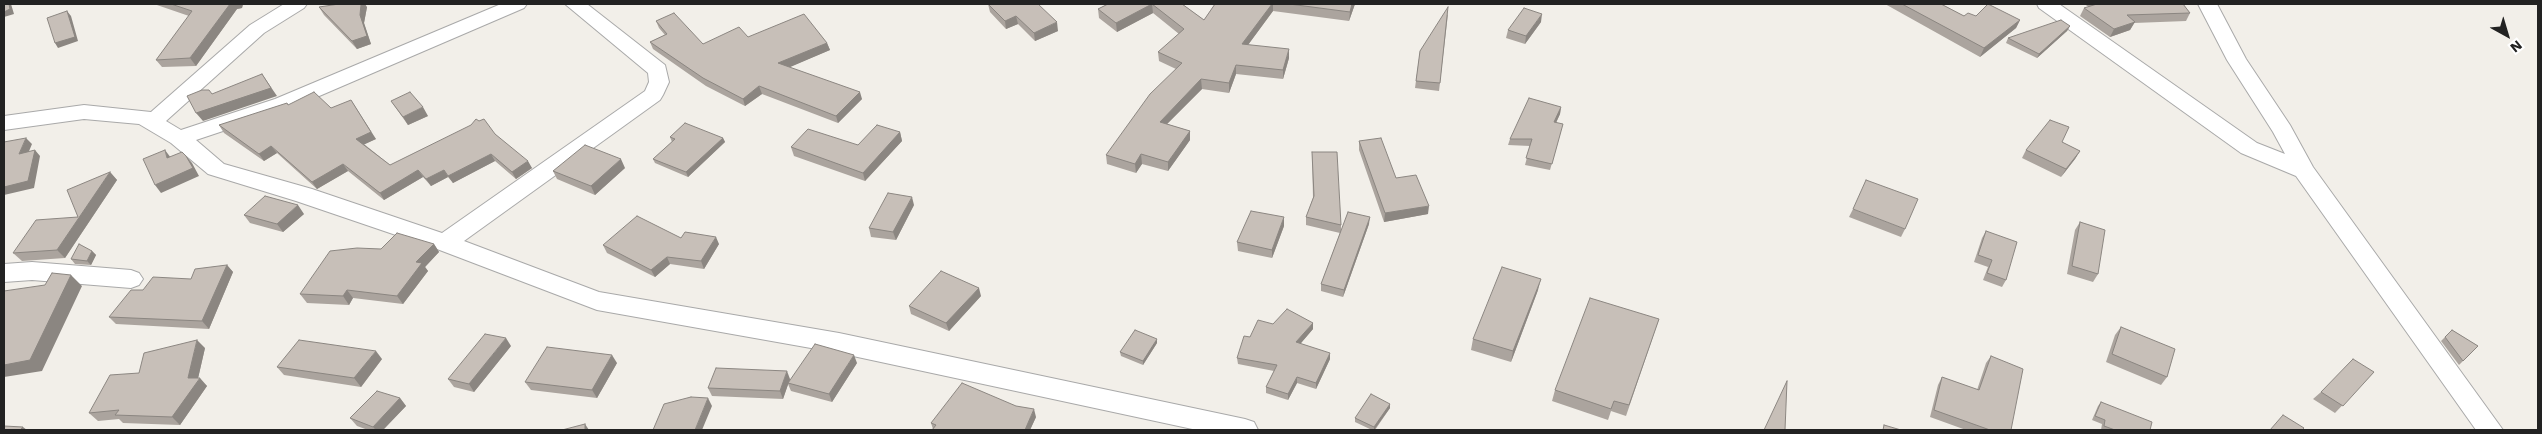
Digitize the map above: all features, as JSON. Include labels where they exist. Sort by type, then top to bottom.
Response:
[{"type":"street","points":[[152,122],[257,29],[297,4]]},
{"type":"street","points":[[179,138],[282,104],[517,4]]},
{"type":"street","points":[[445,243],[653,95],[660,82],[658,70],[575,4]]},
{"type":"street","points":[[2046,4],[2249,148],[2304,171]]},
{"type":"street","points":[[2208,4],[2237,60],[2283,130],[2304,171],[2490,430]]},
{"type":"street","points":[[4,123],[84,112],[144,117],[179,138],[216,169],[304,195],[445,243],[597,301],[839,343],[1245,430]]},
{"type":"street","points":[[4,273],[32,271],[131,280]]},
{"type":"building","points":[[4,4],[9,4],[10,9],[4,12]]},
{"type":"building","points":[[171,4],[230,4],[190,58],[156,60],[192,11]]},
{"type":"building","points":[[339,4],[361,4],[360,15],[367,36],[352,41],[319,7]]},
{"type":"building","points":[[988,4],[1038,4],[1057,22],[1034,33],[1016,16],[1005,21]]},
{"type":"building","points":[[1108,4],[1152,4],[1116,23],[1098,9]]},
{"type":"building","points":[[1152,4],[1182,4],[1204,20],[1215,4],[1272,4],[1242,44],[1289,49],[1283,70],[1236,65],[1229,83],[1201,79],[1160,122],[1190,131],[1168,162],[1141,154],[1135,164],[1106,155],[1150,94],[1182,63],[1158,52],[1184,29]]},
{"type":"building","points":[[1289,4],[1352,4],[1350,12]]},
{"type":"building","points":[[1902,4],[1941,4],[1964,16],[1968,13],[1976,16],[1988,4],[2020,20],[1984,48]]},
{"type":"building","points":[[2097,4],[2183,4],[2190,13],[2127,15],[2135,22],[2114,29],[2084,8]]},
{"type":"building","points":[[1448,7],[1440,83],[1416,81],[1420,51]]},
{"type":"building","points":[[1524,8],[1542,14],[1526,36],[1508,30]]},
{"type":"building","points":[[67,11],[75,37],[55,43],[47,18]]},
{"type":"building","points":[[674,13],[703,44],[739,27],[748,37],[804,14],[827,43],[778,63],[860,92],[836,116],[759,86],[743,99],[703,78],[650,42],[667,34],[656,21]]},
{"type":"building","points":[[2061,20],[2070,26],[2039,54],[2008,38]]},
{"type":"building","points":[[262,74],[271,88],[196,113],[187,96],[202,90],[209,90],[212,94]]},
{"type":"building","points":[[314,92],[331,108],[351,100],[371,132],[356,139],[390,165],[471,125],[476,119],[479,121],[484,119],[495,134],[528,161],[512,172],[491,154],[448,176],[444,170],[426,179],[418,170],[380,193],[343,164],[312,182],[271,146],[259,154],[219,125],[287,103],[288,105]]},
{"type":"building","points":[[410,92],[423,107],[403,117],[391,101]]},
{"type":"building","points":[[1529,98],[1561,107],[1554,122],[1563,124],[1552,164],[1526,158],[1532,139],[1510,139]]},
{"type":"building","points":[[2050,120],[2069,127],[2062,142],[2080,151],[2066,169],[2026,150]]},
{"type":"building","points":[[685,123],[723,138],[686,172],[653,159],[675,139],[670,137]]},
{"type":"building","points":[[877,125],[900,132],[863,173],[791,147],[808,129],[858,145]]},
{"type":"building","points":[[26,138],[19,154],[35,150],[28,181],[4,187],[4,142]]},
{"type":"building","points":[[1381,138],[1396,178],[1416,175],[1429,206],[1385,213],[1359,141]]},
{"type":"building","points":[[585,145],[621,159],[591,186],[553,171]]},
{"type":"building","points":[[165,150],[167,158],[182,152],[193,168],[155,185],[143,159]]},
{"type":"building","points":[[1312,152],[1337,152],[1341,225],[1306,217],[1314,196]]},
{"type":"building","points":[[110,172],[57,250],[13,253],[36,220],[78,217],[67,190]]},
{"type":"building","points":[[1866,180],[1918,199],[1905,229],[1853,209]]},
{"type":"building","points":[[888,193],[912,197],[893,232],[869,228]]},
{"type":"building","points":[[265,196],[298,205],[277,224],[244,215]]},
{"type":"building","points":[[1251,211],[1284,217],[1272,250],[1237,242]]},
{"type":"building","points":[[1348,212],[1370,217],[1344,290],[1321,284]]},
{"type":"building","points":[[637,216],[681,238],[685,232],[716,237],[701,261],[667,257],[651,270],[603,245]]},
{"type":"building","points":[[2080,222],[2105,230],[2098,274],[2072,266]]},
{"type":"building","points":[[1986,231],[2017,242],[2006,280],[1987,273],[1992,260],[1978,255]]},
{"type":"building","points":[[397,233],[434,244],[416,262],[422,263],[397,296],[347,290],[343,296],[300,294],[330,251],[357,248],[381,249]]},
{"type":"building","points":[[79,244],[92,251],[87,261],[71,259]]},
{"type":"building","points":[[227,265],[202,321],[109,317],[131,290],[143,290],[153,277],[191,279],[195,269]]},
{"type":"building","points":[[1502,267],[1541,279],[1513,351],[1473,339]]},
{"type":"building","points":[[941,271],[979,288],[946,323],[909,306]]},
{"type":"building","points":[[52,273],[71,275],[30,360],[4,365],[4,291],[45,285]]},
{"type":"building","points":[[1590,298],[1659,319],[1629,405],[1614,401],[1611,409],[1555,390]]},
{"type":"building","points":[[1287,309],[1313,323],[1296,342],[1330,353],[1316,383],[1297,377],[1288,394],[1266,387],[1277,365],[1237,358],[1244,336],[1250,337],[1258,320],[1273,324]]},
{"type":"building","points":[[2121,327],[2175,349],[2167,377],[2112,354]]},
{"type":"building","points":[[1135,330],[1157,339],[1143,361],[1120,352]]},
{"type":"building","points":[[2452,330],[2478,346],[2463,361],[2445,337]]},
{"type":"building","points":[[485,334],[506,338],[469,384],[448,379]]},
{"type":"building","points":[[197,340],[188,378],[200,378],[172,417],[115,415],[119,410],[89,413],[110,375],[139,373],[144,353]]},
{"type":"building","points":[[299,340],[376,351],[354,378],[277,367]]},
{"type":"building","points":[[815,344],[854,355],[829,394],[788,383]]},
{"type":"building","points":[[547,347],[612,355],[592,390],[525,382]]},
{"type":"building","points":[[1991,356],[2023,369],[2011,430],[1990,430],[1934,410],[1942,377],[1979,390]]},
{"type":"building","points":[[2353,359],[2374,372],[2343,406],[2321,392]]},
{"type":"building","points":[[716,368],[787,371],[780,391],[708,388]]},
{"type":"building","points":[[1787,381],[1785,430],[1764,430]]},
{"type":"building","points":[[962,383],[1016,406],[1034,409],[1025,430],[932,430],[936,425],[931,423]]},
{"type":"building","points":[[377,391],[400,398],[373,427],[350,418]]},
{"type":"building","points":[[1371,394],[1390,404],[1374,427],[1355,418]]},
{"type":"building","points":[[691,397],[708,398],[695,430],[653,430],[664,404]]},
{"type":"building","points":[[2101,402],[2152,422],[2150,430],[2115,430],[2104,426],[2105,420],[2095,416]]},
{"type":"building","points":[[2283,415],[2304,428],[2302,430],[2270,430]]},
{"type":"building","points":[[585,424],[585,430],[562,430]]},
{"type":"building","points":[[1884,425],[1901,430],[1883,430]]},
{"type":"building","points":[[4,426],[23,427],[20,430],[4,430]]}]
